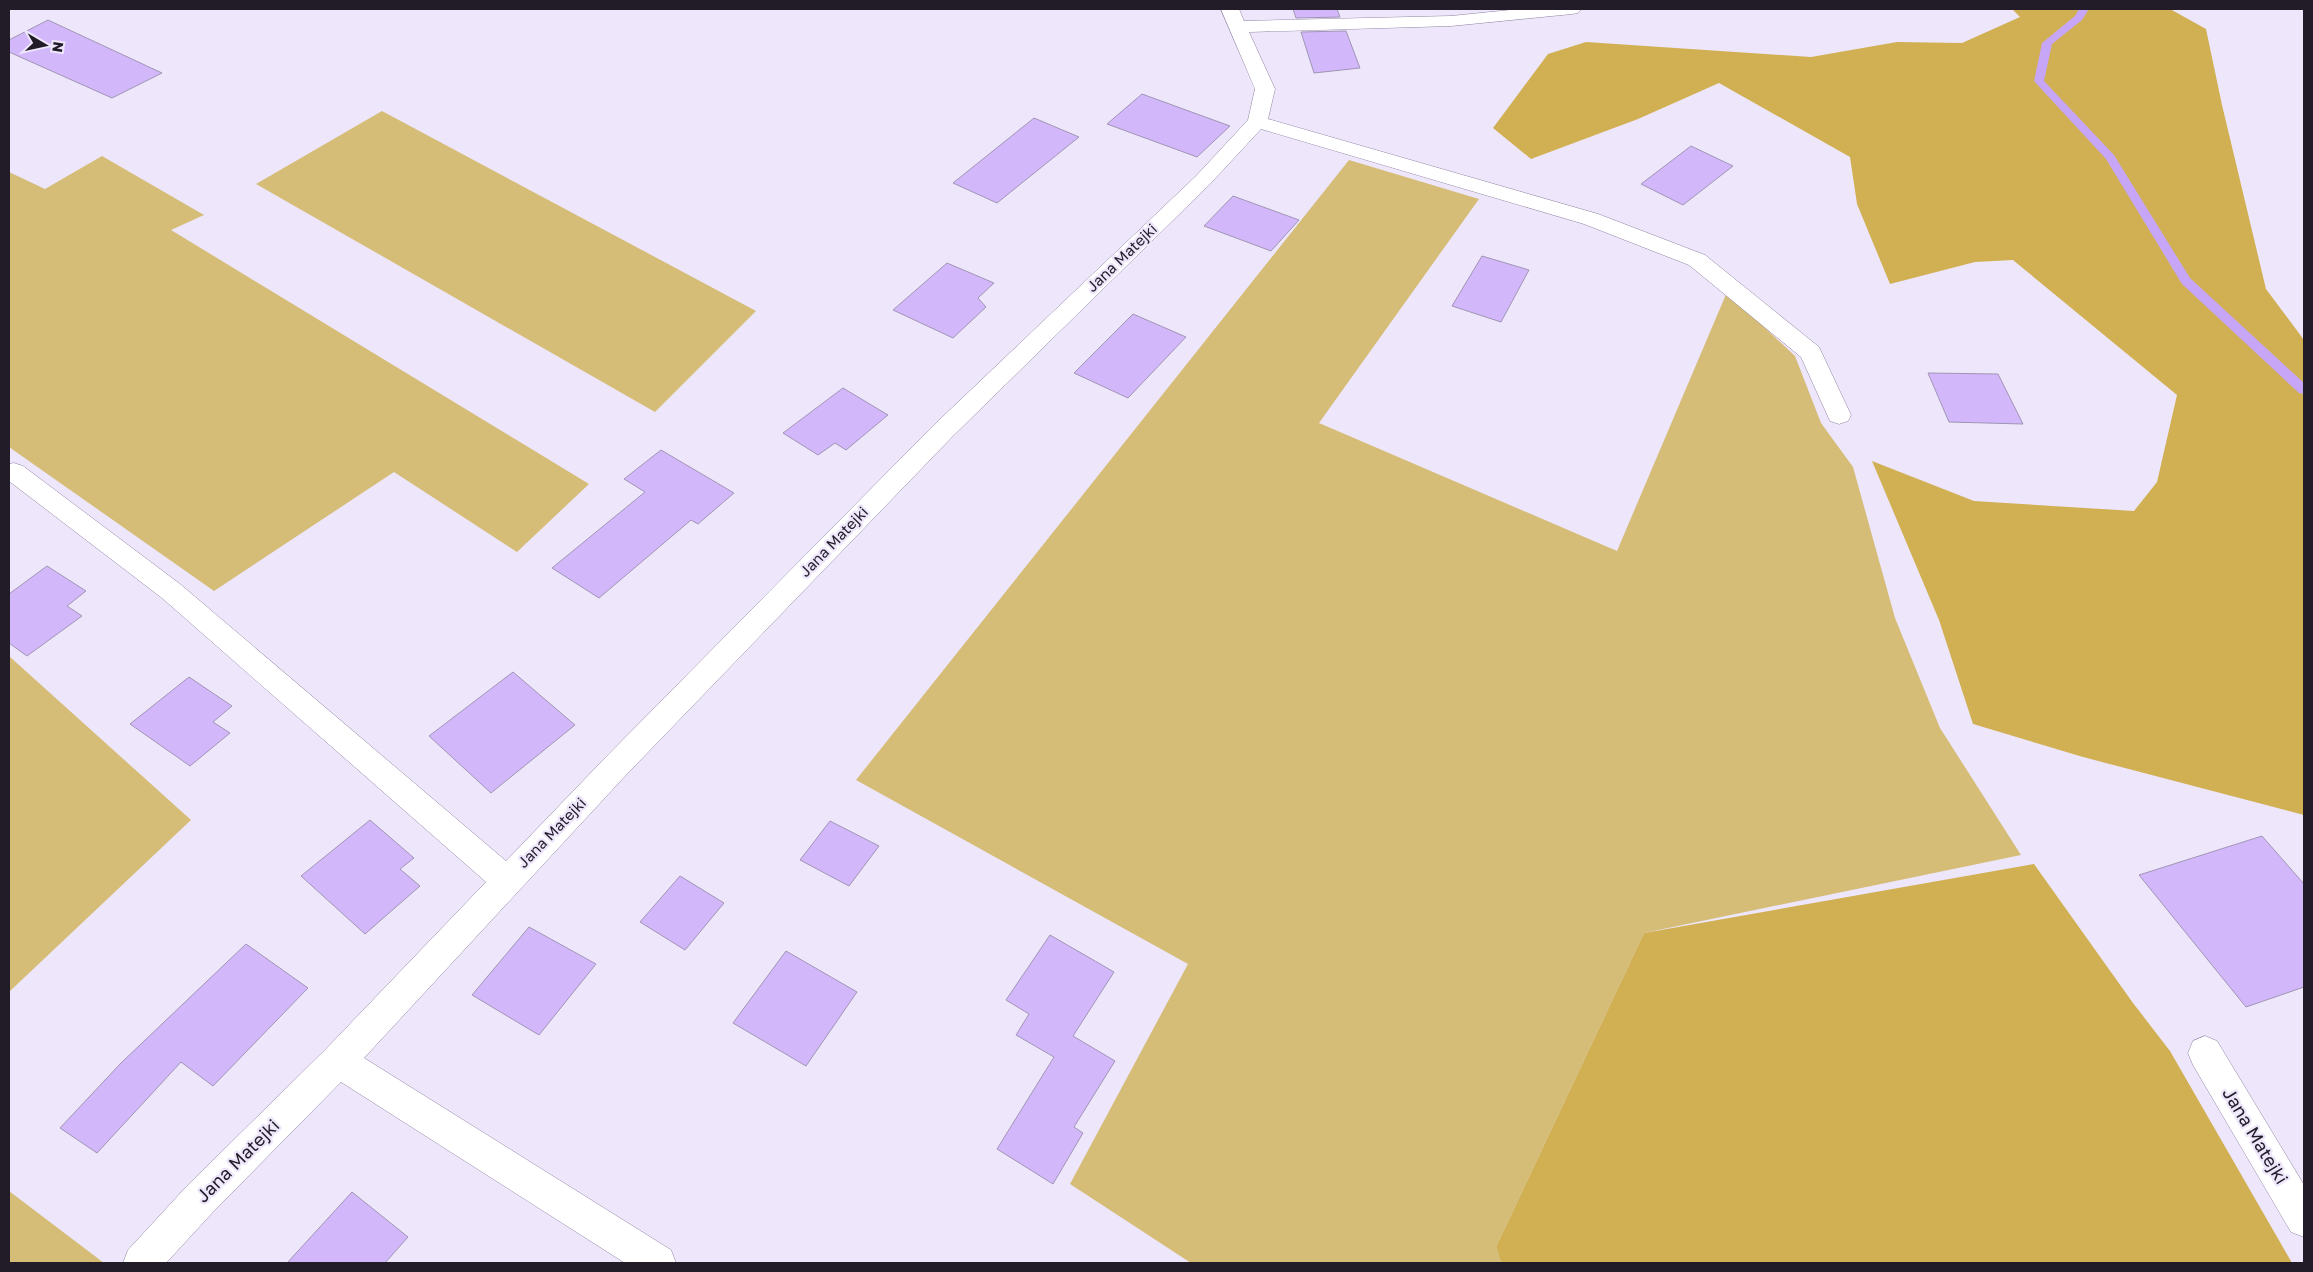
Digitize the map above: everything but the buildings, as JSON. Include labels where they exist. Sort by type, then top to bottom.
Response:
[{"type":"street","points":[[1235,18],[1451,21],[1572,9]]},
{"type":"street","name":"Jana Matejki","points":[[141,1263],[200,1199],[338,1061],[506,880],[943,431],[1196,187],[1257,122],[1266,89],[1235,18]]},
{"type":"street","points":[[1257,122],[1591,218],[1697,260],[1811,353],[1839,415]]},
{"type":"street","points":[[14,472],[171,591],[506,880]]},
{"type":"street","name":"Jana Matejki","points":[[2206,1053],[2304,1220]]},
{"type":"street","points":[[338,1061],[658,1263]]},
{"type":"shaded area","points":[[2012,9],[2170,9],[2206,29],[2266,289],[2304,340],[2304,815],[2083,757],[1973,724],[1939,620],[1872,461],[1974,501],[2134,511],[2157,482],[2177,395],[2013,260],[1975,262],[1890,284],[1857,204],[1850,157],[1719,83],[1638,119],[1531,159],[1493,128],[1548,54],[1586,42],[1811,57],[1897,42],[1962,43],[2020,17]]},
{"type":"shaded area","points":[[382,111],[756,311],[655,412],[256,184]]},
{"type":"shaded area","points":[[102,156],[204,215],[171,230],[589,484],[517,552],[394,472],[214,591],[9,447],[9,172],[45,189]]},
{"type":"shaded area","points":[[1349,160],[1479,199],[1319,423],[1617,551],[1727,292],[1795,356],[1821,423],[1853,467],[1895,618],[1940,728],[2021,855],[1644,933],[1496,1247],[1501,1263],[1191,1263],[1070,1184],[1188,964],[856,780]]},
{"type":"shaded area","points":[[9,656],[191,820],[9,992]]},
{"type":"shaded area","points":[[2034,864],[2133,1003],[2170,1051],[2292,1263],[1501,1263],[1496,1247],[1644,933]]},
{"type":"shaded area","points":[[9,1191],[104,1263],[9,1263]]},
{"type":"waterway","points":[[2084,9],[2079,18],[2047,43],[2039,81],[2110,157],[2186,281],[2304,390]]}]
